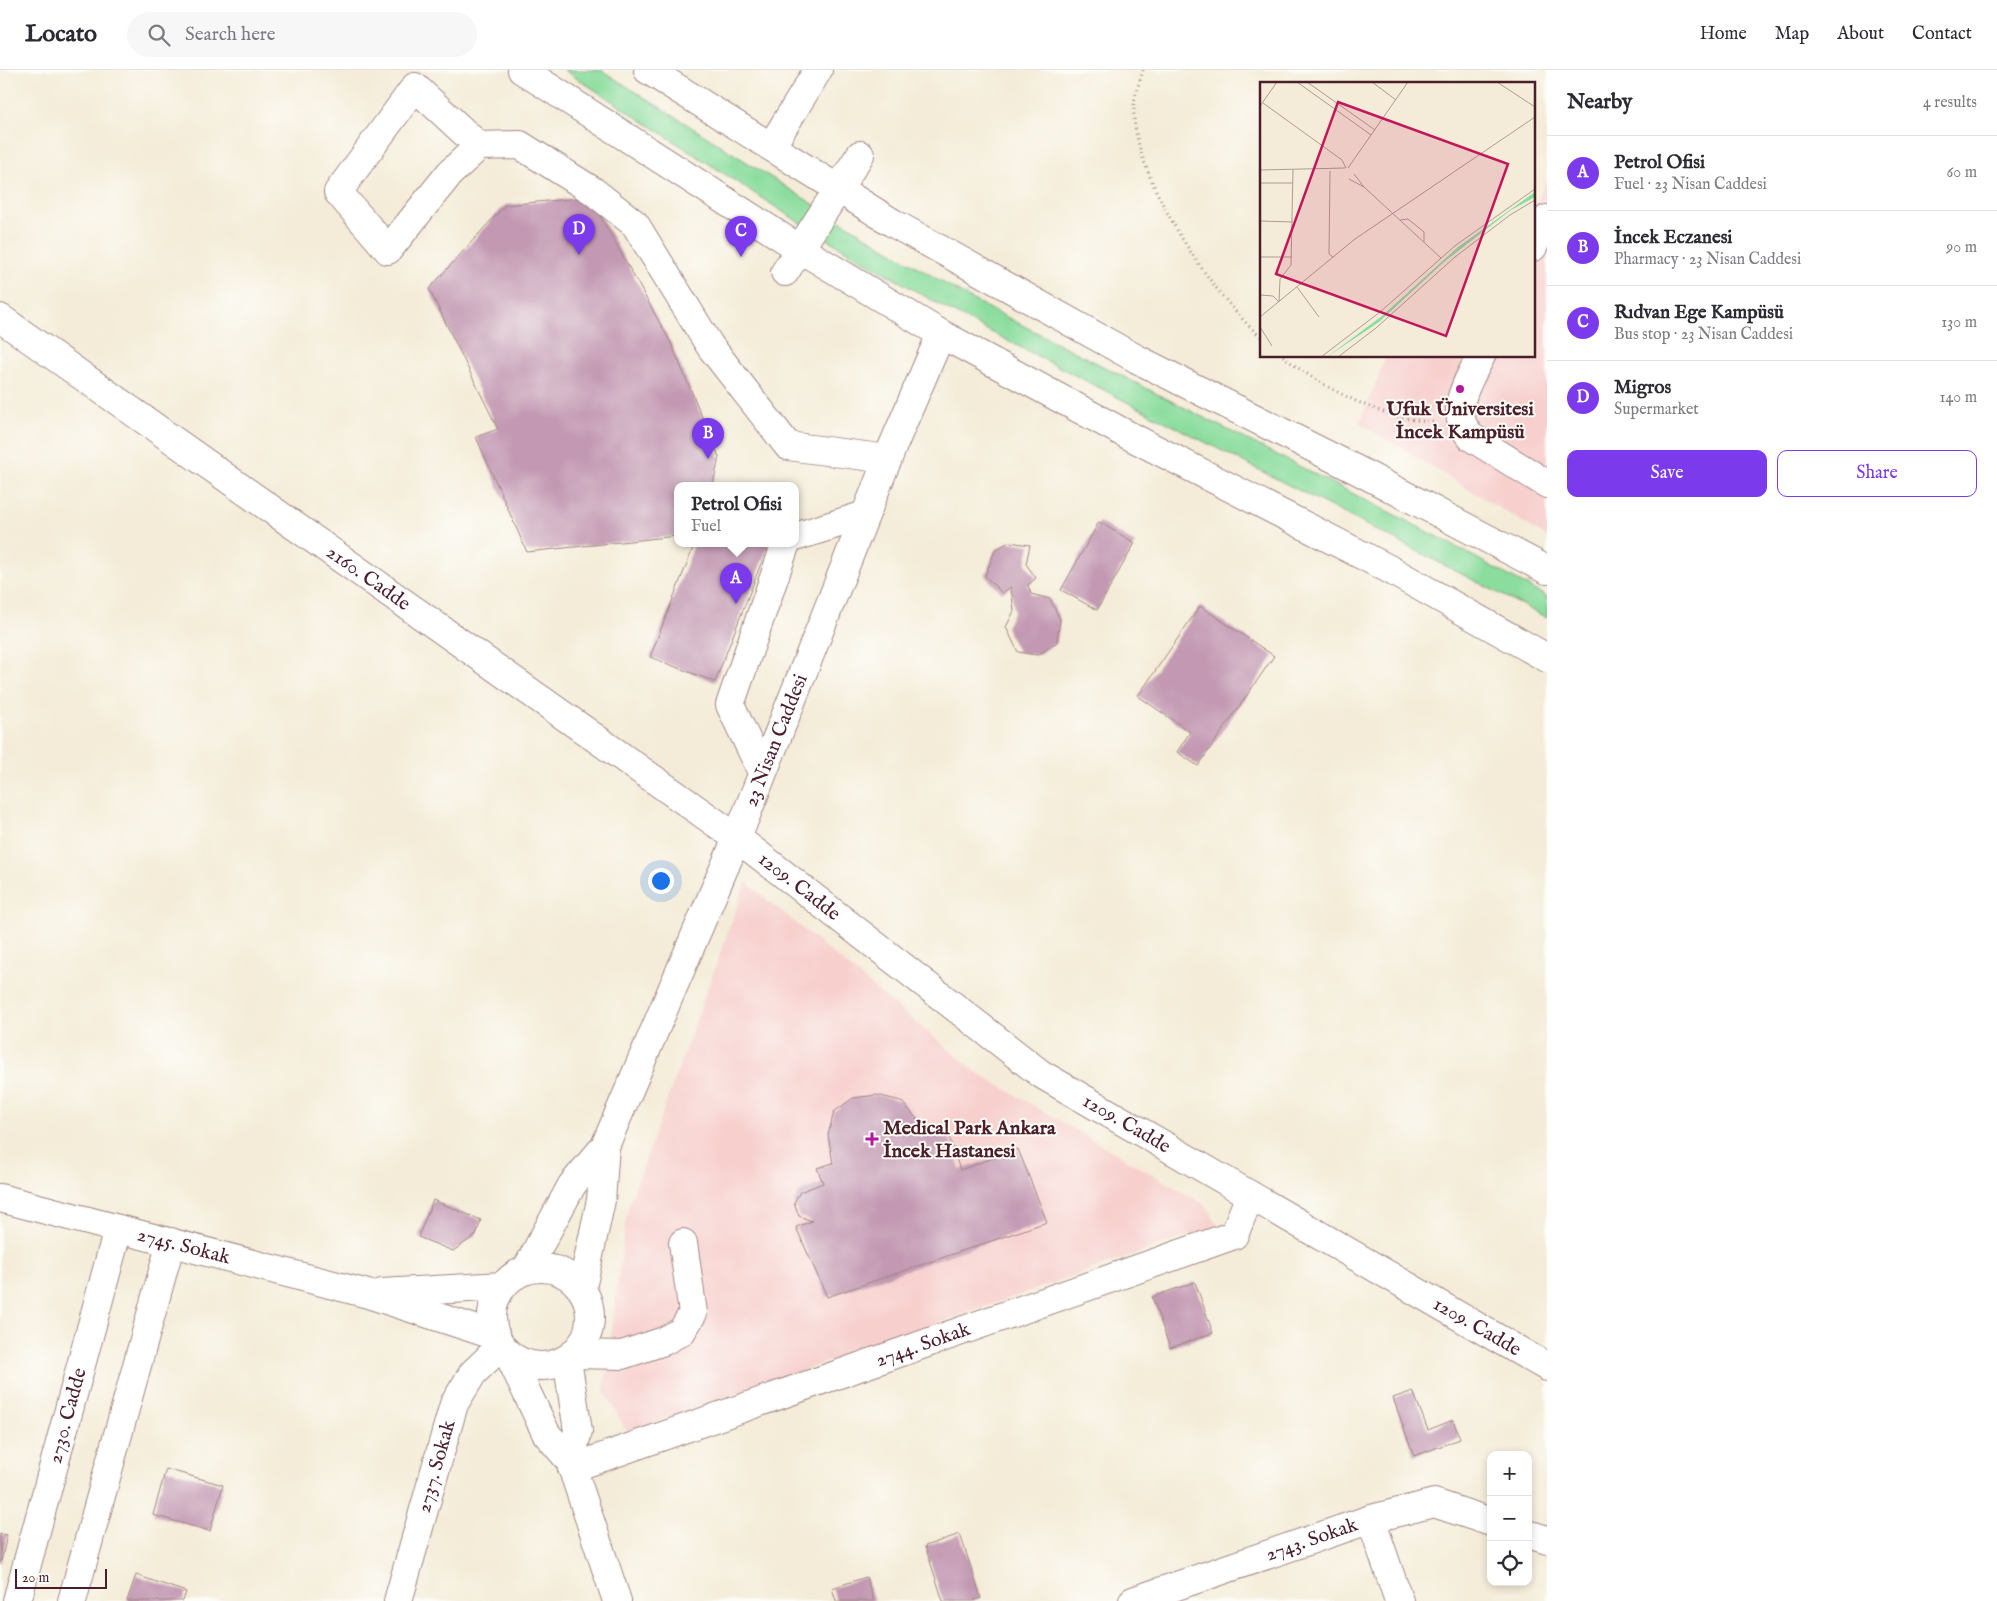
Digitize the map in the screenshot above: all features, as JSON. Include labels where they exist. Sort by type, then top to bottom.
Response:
[{"type":"street","points":[[522,70],[800,249],[942,334],[1124,433],[1370,560],[1547,658]]},
{"type":"street","points":[[648,70],[893,223],[1138,359],[1364,473],[1547,570]]},
{"type":"street","points":[[771,147],[818,70]]},
{"type":"street","points":[[479,146],[415,87],[338,192],[388,250],[450,173],[479,146],[520,145],[593,191],[635,224],[710,346],[788,446],[888,459]]},
{"type":"street","points":[[785,272],[860,154]]},
{"type":"street","points":[[1534,245],[1547,218]]},
{"type":"street","name":"2160. Cadde","points":[[0,318],[737,838]]},
{"type":"street","name":"23 Nisan Caddesi","points":[[526,1270],[572,1185],[604,1146],[737,838],[865,515],[942,334]]},
{"type":"street","points":[[1480,358],[1462,395],[1459,411],[1461,420],[1471,437],[1547,484]]},
{"type":"street","points":[[799,536],[865,515]]},
{"type":"street","points":[[762,772],[730,705],[785,547]]},
{"type":"street","name":"1209. Cadde","points":[[737,838],[1041,1074],[1547,1367]]},
{"type":"street","name":"23 Nisan Caddesi","points":[[582,1288],[601,1200],[604,1146]]},
{"type":"street","name":"2744. Sokak","points":[[571,1464],[1234,1235],[1250,1195]]},
{"type":"street","name":"2745. Sokak","points":[[0,1198],[368,1294],[502,1345]]},
{"type":"street","name":"2730. Cadde","points":[[17,1601],[118,1229]]},
{"type":"street","points":[[72,1601],[171,1242]]},
{"type":"street","points":[[571,1356],[622,1355],[664,1341],[682,1331],[693,1313],[684,1243]]},
{"type":"street","points":[[502,1345],[520,1362],[534,1366],[549,1366],[571,1356],[584,1342],[591,1318],[588,1302],[582,1288],[571,1277],[557,1270],[542,1268],[526,1270],[513,1276],[496,1297],[492,1310],[492,1324],[502,1345],[546,1433],[571,1464],[617,1601]]},
{"type":"street","name":"2745. Sokak","points":[[368,1294],[503,1286]]},
{"type":"street","name":"2737. Sokak","points":[[398,1601],[454,1404],[473,1373],[502,1345]]},
{"type":"street","points":[[571,1356],[578,1431],[571,1464]]},
{"type":"street","name":"2743. Sokak","points":[[1133,1601],[1370,1519],[1434,1503],[1487,1521]]},
{"type":"street","points":[[1370,1519],[1399,1601]]},
{"type":"street","points":[[1532,1535],[1547,1540]]},
{"type":"path","points":[[1144,70],[1134,106],[1137,138],[1151,176],[1168,213],[1209,279],[1260,337]]},
{"type":"path","points":[[1286,358],[1314,379],[1373,407],[1420,422],[1439,423],[1461,420]]},
{"type":"shaded area","name":"Ufuk Üniversitesi İncek Kampüsü","points":[[1547,179],[1547,537],[1360,423],[1385,358],[1534,358],[1534,208]]},
{"type":"shaded area","name":"Medical Park Ankara İncek Hastanesi","points":[[746,882],[976,1072],[1205,1205],[1219,1225],[627,1432],[604,1390],[627,1211]]},
{"type":"green space","points":[[564,70],[601,70],[824,211],[969,298],[1440,538],[1547,597],[1547,618],[952,312],[811,230]]},
{"type":"building","points":[[590,197],[671,343],[719,457],[714,482],[674,482],[674,536],[527,552],[476,437],[498,429],[429,289],[505,205]]},
{"type":"building","points":[[1099,522],[1135,543],[1097,610],[1061,590]]},
{"type":"building","points":[[1009,542],[1030,545],[1026,564],[1036,578],[1028,585],[1031,594],[1050,599],[1060,619],[1057,642],[1038,655],[1018,652],[1006,627],[1014,611],[1011,587],[1002,593],[985,576],[995,550]]},
{"type":"building","points":[[693,547],[767,547],[715,682],[650,657]]},
{"type":"building","points":[[1200,606],[1274,656],[1198,766],[1177,752],[1190,732],[1138,696]]},
{"type":"building","points":[[877,1095],[901,1101],[928,1131],[945,1125],[960,1170],[1018,1149],[1047,1222],[827,1297],[796,1227],[812,1221],[799,1216],[794,1202],[800,1192],[823,1183],[817,1168],[833,1163],[828,1135],[834,1112],[853,1098]]},
{"type":"building","points":[[433,1200],[481,1220],[476,1235],[453,1251],[418,1237]]},
{"type":"building","points":[[1195,1282],[1213,1333],[1170,1348],[1152,1297]]},
{"type":"building","points":[[1413,1391],[1428,1430],[1453,1420],[1460,1439],[1414,1456],[1393,1398]]},
{"type":"building","points":[[166,1469],[223,1485],[210,1531],[153,1515]]},
{"type":"building","points":[[0,1534],[7,1535],[1,1562],[0,1562]]},
{"type":"building","points":[[960,1534],[981,1598],[973,1601],[943,1601],[925,1546]]},
{"type":"building","points":[[136,1575],[186,1592],[183,1601],[127,1601]]},
{"type":"building","points":[[866,1577],[874,1601],[836,1601],[832,1588]]},
{"type":"place","name":"Migros","points":[[579,255]]},
{"type":"place","name":"Rıdvan Ege Kampüsü","points":[[741,257]]},
{"type":"place","name":"Ufuk Üniversitesi İncek Kampüsü","points":[[1460,389]]},
{"type":"place","name":"İncek Eczanesi","points":[[708,459]]},
{"type":"place","name":"Petrol Ofisi","points":[[736,604]]},
{"type":"place","name":"Medical Park Ankara İncek Hastanesi","points":[[872,1139]]}]
